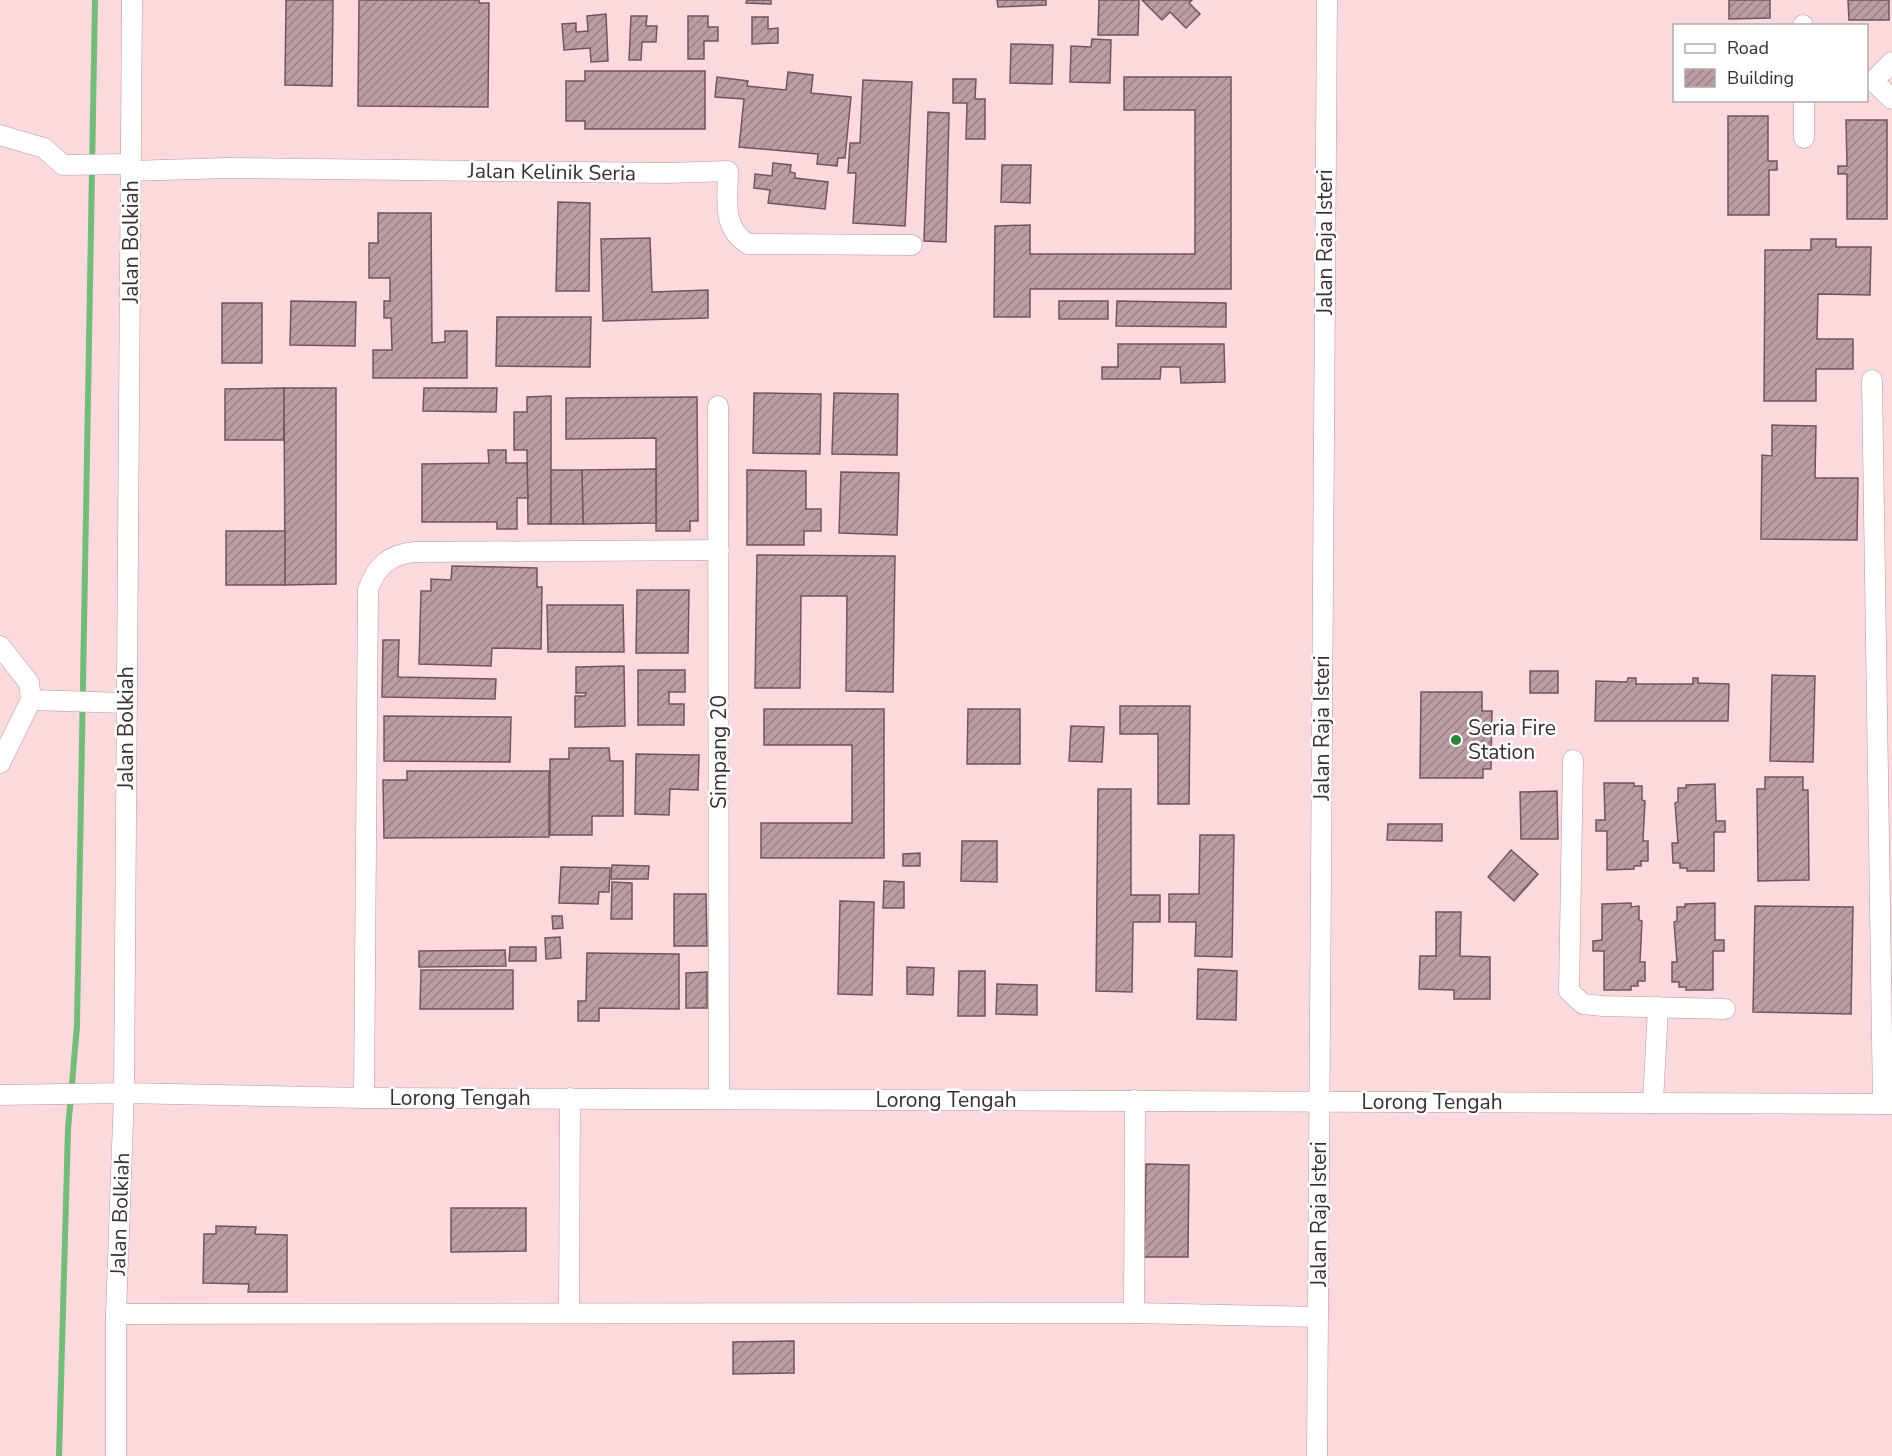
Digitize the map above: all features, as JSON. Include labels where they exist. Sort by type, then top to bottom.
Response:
[{"type":"street","name":"Jalan Bolkiah","points":[[116,1456],[116,1314],[124,1093],[132,0]]},
{"type":"street","name":"Jalan Raja Isteri","points":[[1317,1456],[1327,0]]},
{"type":"street","points":[[1892,62],[1870,81],[1892,99]]},
{"type":"street","points":[[1804,102],[1804,138]]},
{"type":"street","points":[[0,135],[44,148],[63,165],[107,164],[130,167]]},
{"type":"street","name":"Jalan Kelinik Seria","points":[[130,167],[669,173],[728,171],[729,225],[736,237],[748,244],[912,245]]},
{"type":"street","points":[[1872,380],[1887,1104]]},
{"type":"street","name":"Simpang 20","points":[[718,406],[719,1099]]},
{"type":"street","points":[[364,1098],[368,590],[372,578],[380,566],[390,558],[415,552],[718,550]]},
{"type":"street","points":[[0,646],[29,683],[31,700],[0,763]]},
{"type":"street","points":[[31,700],[126,703]]},
{"type":"street","points":[[1573,760],[1569,991],[1583,1004],[1725,1009]]},
{"type":"street","points":[[1653,1103],[1658,1007]]},
{"type":"street","name":"Lorong Tengah","points":[[0,1095],[124,1093],[364,1098],[1887,1104]]},
{"type":"street","points":[[569,1313],[570,1098]]},
{"type":"street","points":[[1134,1313],[1135,1100]]},
{"type":"street","points":[[116,1314],[1134,1313],[1318,1317]]},
{"type":"building","points":[[286,0],[333,0],[332,86],[285,85]]},
{"type":"building","points":[[359,0],[479,0],[479,3],[489,3],[488,107],[358,106]]},
{"type":"building","points":[[747,0],[771,0],[771,4],[746,3]]},
{"type":"building","points":[[997,0],[1046,0],[1046,5],[998,7]]},
{"type":"building","points":[[1099,0],[1139,0],[1138,35],[1098,35]]},
{"type":"building","points":[[1142,0],[1192,0],[1189,3],[1200,14],[1186,28],[1170,12],[1162,20]]},
{"type":"building","points":[[1729,0],[1770,0],[1770,18],[1729,19]]},
{"type":"building","points":[[1848,0],[1889,0],[1889,20],[1849,20]]},
{"type":"building","points":[[606,14],[608,61],[591,62],[590,48],[564,50],[562,24],[576,23],[576,32],[588,31],[587,16]]},
{"type":"building","points":[[631,16],[647,16],[646,26],[657,26],[656,42],[642,42],[641,60],[629,60]]},
{"type":"building","points":[[688,16],[708,16],[708,27],[718,27],[718,41],[704,41],[704,59],[688,59]]},
{"type":"building","points":[[752,17],[768,17],[768,29],[778,28],[778,43],[752,44]]},
{"type":"building","points":[[1092,39],[1111,40],[1110,83],[1070,82],[1071,46],[1091,47]]},
{"type":"building","points":[[1011,44],[1053,45],[1052,84],[1010,83]]},
{"type":"building","points":[[585,71],[705,71],[705,129],[585,129],[585,121],[566,121],[566,81],[585,81]]},
{"type":"building","points":[[788,72],[813,75],[811,93],[851,97],[845,158],[838,158],[837,166],[817,164],[818,154],[739,147],[744,99],[715,97],[717,77],[748,81],[747,86],[786,90]]},
{"type":"building","points":[[1124,77],[1231,77],[1231,289],[1030,289],[1030,317],[994,317],[995,226],[1030,225],[1030,254],[1195,254],[1195,110],[1124,110]]},
{"type":"building","points":[[953,79],[976,79],[975,99],[985,99],[985,139],[966,139],[967,103],[953,103]]},
{"type":"building","points":[[863,80],[912,82],[905,226],[853,223],[856,173],[848,173],[850,143],[860,143]]},
{"type":"building","points":[[928,112],[949,113],[946,242],[924,241]]},
{"type":"building","points":[[1728,116],[1768,116],[1768,161],[1777,161],[1777,170],[1769,170],[1769,215],[1728,215]]},
{"type":"building","points":[[1846,120],[1887,120],[1887,219],[1847,219],[1847,174],[1838,174],[1838,166],[1847,166]]},
{"type":"building","points":[[773,163],[791,165],[790,172],[795,173],[795,178],[828,182],[825,209],[768,203],[770,190],[754,188],[755,174],[772,176]]},
{"type":"building","points":[[1002,165],[1031,165],[1030,203],[1001,202]]},
{"type":"building","points":[[558,202],[590,203],[589,291],[556,291]]},
{"type":"building","points":[[378,213],[431,213],[432,343],[445,342],[445,331],[467,331],[467,378],[373,378],[373,350],[392,350],[391,318],[384,318],[384,301],[390,301],[390,278],[369,278],[369,243],[378,243]]},
{"type":"building","points":[[650,238],[652,292],[708,290],[708,318],[603,321],[601,239]]},
{"type":"building","points":[[1811,239],[1836,239],[1836,247],[1871,247],[1870,295],[1818,294],[1817,339],[1853,339],[1853,369],[1816,369],[1816,401],[1764,401],[1765,250],[1811,250]]},
{"type":"building","points":[[291,301],[356,302],[355,346],[290,345]]},
{"type":"building","points":[[1059,301],[1108,301],[1108,319],[1059,319]]},
{"type":"building","points":[[1117,301],[1226,303],[1226,327],[1116,326]]},
{"type":"building","points":[[222,303],[262,303],[262,363],[222,363]]},
{"type":"building","points":[[497,317],[591,317],[590,367],[496,366]]},
{"type":"building","points":[[1118,344],[1224,344],[1225,382],[1181,383],[1180,367],[1161,367],[1160,379],[1102,379],[1102,367],[1118,367]]},
{"type":"building","points":[[284,388],[284,440],[225,440],[225,389]]},
{"type":"building","points":[[284,388],[336,388],[336,584],[285,585]]},
{"type":"building","points":[[424,388],[497,388],[496,412],[423,411]]},
{"type":"building","points":[[754,393],[821,394],[820,454],[753,453]]},
{"type":"building","points":[[834,393],[898,394],[897,455],[832,454]]},
{"type":"building","points":[[551,396],[551,524],[528,524],[527,450],[514,450],[514,412],[527,412],[527,397]]},
{"type":"building","points":[[697,397],[698,521],[690,521],[690,531],[656,531],[656,438],[566,439],[566,398]]},
{"type":"building","points":[[1772,425],[1816,426],[1815,478],[1858,478],[1857,540],[1761,539],[1762,455],[1772,456]]},
{"type":"building","points":[[488,450],[506,450],[506,463],[527,463],[528,498],[517,498],[517,529],[497,529],[497,522],[422,522],[422,464],[489,463]]},
{"type":"building","points":[[656,469],[656,523],[583,524],[582,470]]},
{"type":"building","points":[[551,470],[582,470],[583,524],[551,524]]},
{"type":"building","points":[[747,470],[806,471],[806,509],[821,509],[821,531],[804,531],[804,545],[747,545]]},
{"type":"building","points":[[841,472],[899,473],[897,535],[839,533]]},
{"type":"building","points":[[226,531],[285,531],[285,585],[226,585]]},
{"type":"building","points":[[757,555],[895,556],[893,692],[846,691],[847,596],[801,596],[800,688],[755,688]]},
{"type":"building","points":[[452,566],[537,568],[537,587],[542,587],[541,649],[492,648],[491,666],[419,664],[421,591],[431,591],[431,579],[451,580]]},
{"type":"building","points":[[637,590],[689,590],[688,653],[636,653]]},
{"type":"building","points":[[547,605],[623,605],[624,652],[548,652]]},
{"type":"building","points":[[383,640],[399,640],[398,677],[496,679],[495,699],[382,697]]},
{"type":"building","points":[[624,666],[625,726],[575,727],[575,696],[585,696],[586,693],[576,693],[576,667]]},
{"type":"building","points":[[638,670],[685,670],[685,692],[669,692],[669,704],[684,704],[684,725],[638,725]]},
{"type":"building","points":[[1530,671],[1558,671],[1558,693],[1530,693]]},
{"type":"building","points":[[1772,675],[1815,676],[1813,762],[1770,761]]},
{"type":"building","points":[[1628,678],[1636,678],[1636,684],[1693,684],[1693,678],[1698,678],[1698,683],[1729,684],[1728,721],[1595,721],[1596,681],[1627,682]]},
{"type":"building","name":"Seria Fire Station","points":[[1421,692],[1482,692],[1482,711],[1492,711],[1491,769],[1483,769],[1483,778],[1420,778]]},
{"type":"building","points":[[1120,706],[1190,706],[1189,804],[1158,804],[1158,734],[1120,734]]},
{"type":"building","points":[[764,709],[884,709],[884,858],[761,858],[761,823],[852,823],[852,745],[764,745]]},
{"type":"building","points":[[968,709],[1020,709],[1020,764],[967,764]]},
{"type":"building","points":[[384,716],[511,717],[510,762],[384,761]]},
{"type":"building","points":[[1071,726],[1104,727],[1102,762],[1069,761]]},
{"type":"building","points":[[569,748],[609,748],[610,761],[623,761],[623,816],[592,816],[592,835],[550,835],[550,759],[569,759]]},
{"type":"building","points":[[636,754],[699,755],[698,790],[670,789],[669,815],[635,814]]},
{"type":"building","points":[[407,771],[549,771],[549,837],[384,838],[383,780],[407,780]]},
{"type":"building","points":[[1765,777],[1803,777],[1803,790],[1808,790],[1809,880],[1758,881],[1757,789],[1765,789]]},
{"type":"building","points":[[1604,783],[1634,783],[1634,786],[1642,786],[1642,800],[1645,801],[1643,841],[1648,841],[1648,861],[1641,861],[1641,866],[1634,866],[1634,869],[1607,870],[1607,831],[1596,831],[1596,820],[1605,820]]},
{"type":"building","points":[[1715,784],[1716,821],[1725,821],[1725,832],[1714,832],[1714,871],[1687,871],[1687,868],[1680,868],[1680,863],[1673,863],[1672,843],[1678,843],[1675,803],[1678,802],[1678,788],[1686,788],[1686,785]]},
{"type":"building","points":[[1098,789],[1131,789],[1131,895],[1160,895],[1160,922],[1133,922],[1132,992],[1096,991]]},
{"type":"building","points":[[1557,791],[1558,839],[1521,839],[1520,792]]},
{"type":"building","points":[[1388,824],[1442,824],[1442,841],[1387,840]]},
{"type":"building","points":[[1200,835],[1234,835],[1232,957],[1195,956],[1196,922],[1169,922],[1169,894],[1199,894]]},
{"type":"building","points":[[962,841],[997,841],[997,882],[961,881]]},
{"type":"building","points":[[1511,850],[1538,874],[1514,901],[1488,877]]},
{"type":"building","points":[[920,853],[920,866],[903,866],[903,854]]},
{"type":"building","points":[[612,865],[649,866],[648,879],[611,879]]},
{"type":"building","points":[[561,867],[610,868],[609,892],[599,892],[598,904],[559,903]]},
{"type":"building","points":[[884,881],[904,882],[904,908],[883,908]]},
{"type":"building","points":[[612,882],[632,883],[632,919],[611,919]]},
{"type":"building","points":[[674,894],[706,894],[707,946],[674,946]]},
{"type":"building","points":[[840,901],[874,902],[872,995],[838,994]]},
{"type":"building","points":[[1631,903],[1631,907],[1639,906],[1639,920],[1642,921],[1640,962],[1645,962],[1645,981],[1638,981],[1638,986],[1631,986],[1631,990],[1604,990],[1604,951],[1593,951],[1593,941],[1602,940],[1602,904]]},
{"type":"building","points":[[1715,903],[1715,940],[1724,940],[1724,951],[1713,951],[1713,990],[1686,990],[1686,987],[1679,987],[1679,982],[1672,982],[1672,962],[1677,962],[1674,922],[1677,921],[1677,907],[1685,907],[1685,904]]},
{"type":"building","points":[[1755,906],[1853,907],[1851,1014],[1753,1012]]},
{"type":"building","points":[[1436,912],[1461,912],[1460,956],[1490,957],[1490,999],[1454,999],[1454,990],[1419,989],[1420,956],[1436,956]]},
{"type":"building","points":[[552,916],[562,916],[563,928],[553,929]]},
{"type":"building","points":[[560,937],[561,958],[546,959],[545,938]]},
{"type":"building","points":[[510,947],[536,947],[536,961],[509,961]]},
{"type":"building","points":[[505,950],[506,966],[419,967],[419,951]]},
{"type":"building","points":[[587,953],[679,954],[679,1009],[599,1008],[599,1021],[578,1021],[578,1001],[586,1001]]},
{"type":"building","points":[[907,967],[934,968],[933,995],[907,994]]},
{"type":"building","points":[[1198,969],[1237,971],[1236,1020],[1197,1019]]},
{"type":"building","points":[[421,970],[513,970],[513,1009],[420,1009]]},
{"type":"building","points":[[959,971],[985,971],[985,1016],[958,1016]]},
{"type":"building","points":[[707,972],[707,1008],[686,1008],[686,973]]},
{"type":"building","points":[[997,984],[1037,985],[1037,1015],[996,1014]]},
{"type":"building","points":[[1146,1164],[1189,1165],[1188,1257],[1144,1257]]},
{"type":"building","points":[[451,1208],[526,1208],[526,1251],[451,1252]]},
{"type":"building","points":[[216,1226],[256,1227],[255,1234],[287,1235],[287,1292],[248,1292],[249,1284],[203,1283],[204,1234],[216,1234]]},
{"type":"building","points":[[794,1341],[794,1373],[733,1374],[733,1342]]},
{"type":"waterway","points":[[59,1456],[68,1129],[77,1026],[95,0]]},
{"type":"place","name":"Seria Fire Station","points":[[1456,740]]}]
